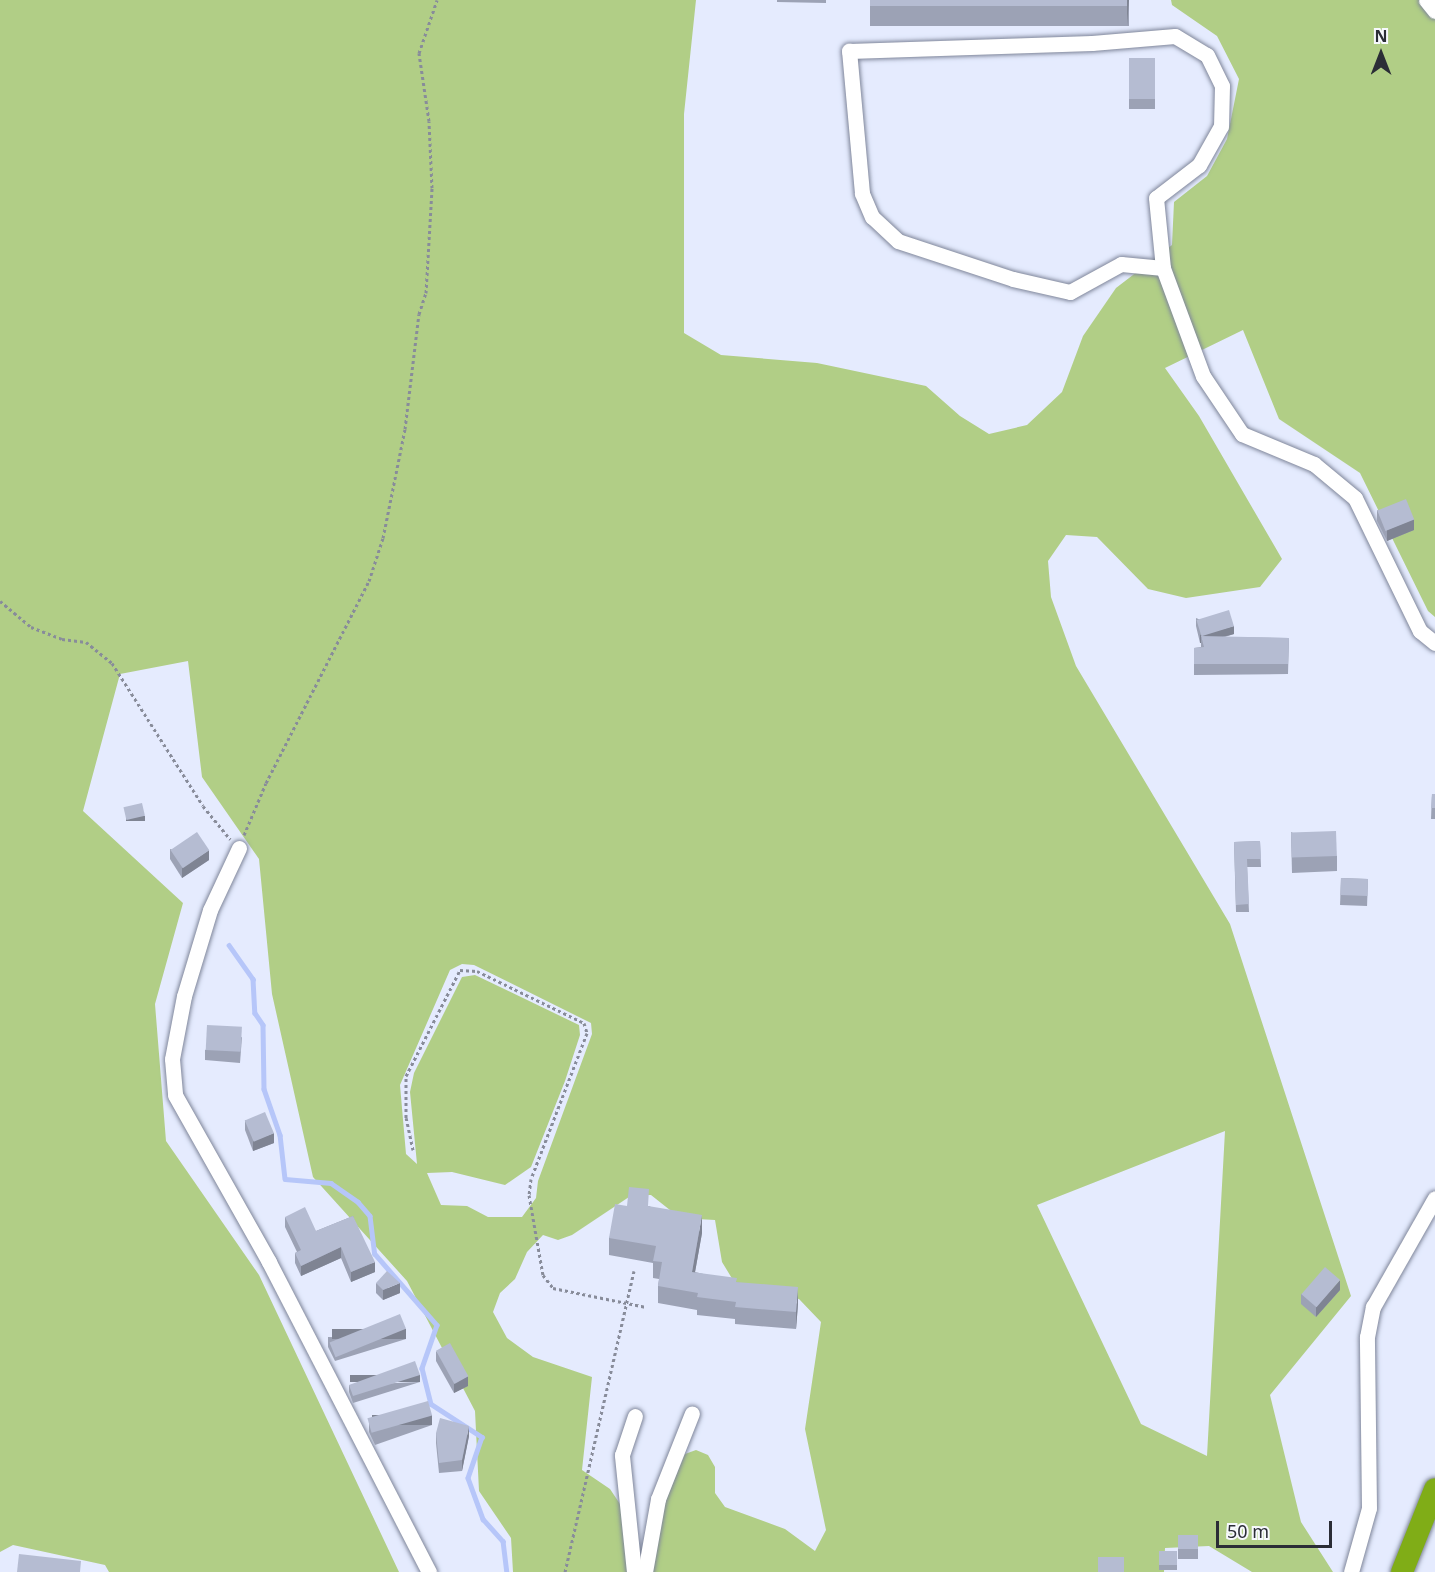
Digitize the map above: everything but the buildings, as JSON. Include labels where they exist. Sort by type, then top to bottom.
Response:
[{"type":"highway","points":[[1402,1572],[1435,1489]]},
{"type":"street","points":[[1426,0],[1435,11]]},
{"type":"street","points":[[1163,268],[1120,264],[1070,292],[1013,279],[898,241],[872,216],[862,193],[849,51],[1092,43],[1175,36],[1207,55],[1221,86],[1221,126],[1199,165],[1156,198],[1163,268],[1203,376],[1242,434],[1314,464],[1355,498],[1420,631],[1435,643]]},
{"type":"street","points":[[239,848],[210,910],[184,996],[172,1059],[175,1095],[269,1262],[429,1572]]},
{"type":"street","points":[[1351,1572],[1369,1508],[1367,1337],[1373,1307],[1435,1198]]},
{"type":"street","points":[[645,1572],[658,1499],[692,1413]]},
{"type":"street","points":[[634,1572],[622,1455],[635,1416]]},
{"type":"path","points":[[0,601],[31,627],[62,639],[86,642],[112,663],[203,807],[239,848],[266,783],[369,581],[383,538],[405,429],[419,314],[426,293],[432,188],[429,121],[419,53],[437,0]]},
{"type":"path","points":[[413,1150],[406,1118],[406,1076],[460,970],[477,971],[584,1023],[587,1033],[531,1179],[529,1195],[543,1275],[553,1288],[646,1307]]},
{"type":"path","points":[[565,1572],[634,1271]]},
{"type":"green space","points":[[0,0],[696,0],[684,114],[684,333],[721,355],[817,363],[926,386],[960,416],[989,434],[1027,425],[1062,392],[1083,336],[1116,288],[1172,245],[1174,202],[1207,176],[1227,139],[1239,79],[1217,36],[1172,5],[1171,0],[1435,0],[1435,617],[1428,611],[1360,473],[1279,419],[1243,330],[1165,368],[1199,416],[1282,559],[1260,587],[1186,598],[1148,589],[1097,537],[1066,535],[1048,561],[1051,597],[1076,666],[1230,924],[1351,1296],[1270,1395],[1301,1522],[1333,1572],[1252,1572],[1209,1546],[1165,1548],[1164,1572],[513,1572],[511,1538],[479,1491],[475,1411],[407,1281],[313,1177],[272,994],[259,859],[202,777],[188,661],[120,674],[83,811],[183,903],[155,1004],[166,1141],[259,1275],[399,1572],[109,1572],[105,1565],[13,1545],[0,1552]],"holes":[[[462,964],[474,965],[591,1023],[592,1034],[538,1181],[536,1198],[522,1217],[488,1217],[467,1206],[441,1205],[427,1173],[452,1172],[505,1185],[531,1167],[565,1081],[580,1035],[579,1025],[475,975],[462,977],[414,1073],[410,1092],[417,1164],[406,1154],[400,1085],[450,970]],[[1225,1131],[1207,1456],[1141,1424],[1037,1205]],[[632,1195],[651,1195],[680,1218],[715,1220],[722,1262],[736,1285],[799,1299],[821,1322],[805,1429],[826,1530],[815,1551],[785,1529],[725,1507],[715,1493],[715,1467],[708,1455],[696,1450],[685,1454],[638,1567],[622,1507],[610,1489],[582,1470],[592,1377],[533,1357],[507,1338],[493,1312],[500,1293],[515,1279],[527,1252],[543,1235],[558,1240],[572,1235]]]},
{"type":"waterway","points":[[229,945],[253,979],[255,1013],[263,1025],[264,1089],[280,1135],[285,1179],[331,1183],[358,1202],[370,1216],[375,1254],[437,1325],[422,1368],[431,1404],[482,1437],[468,1478],[483,1519],[503,1541],[507,1572]]}]
